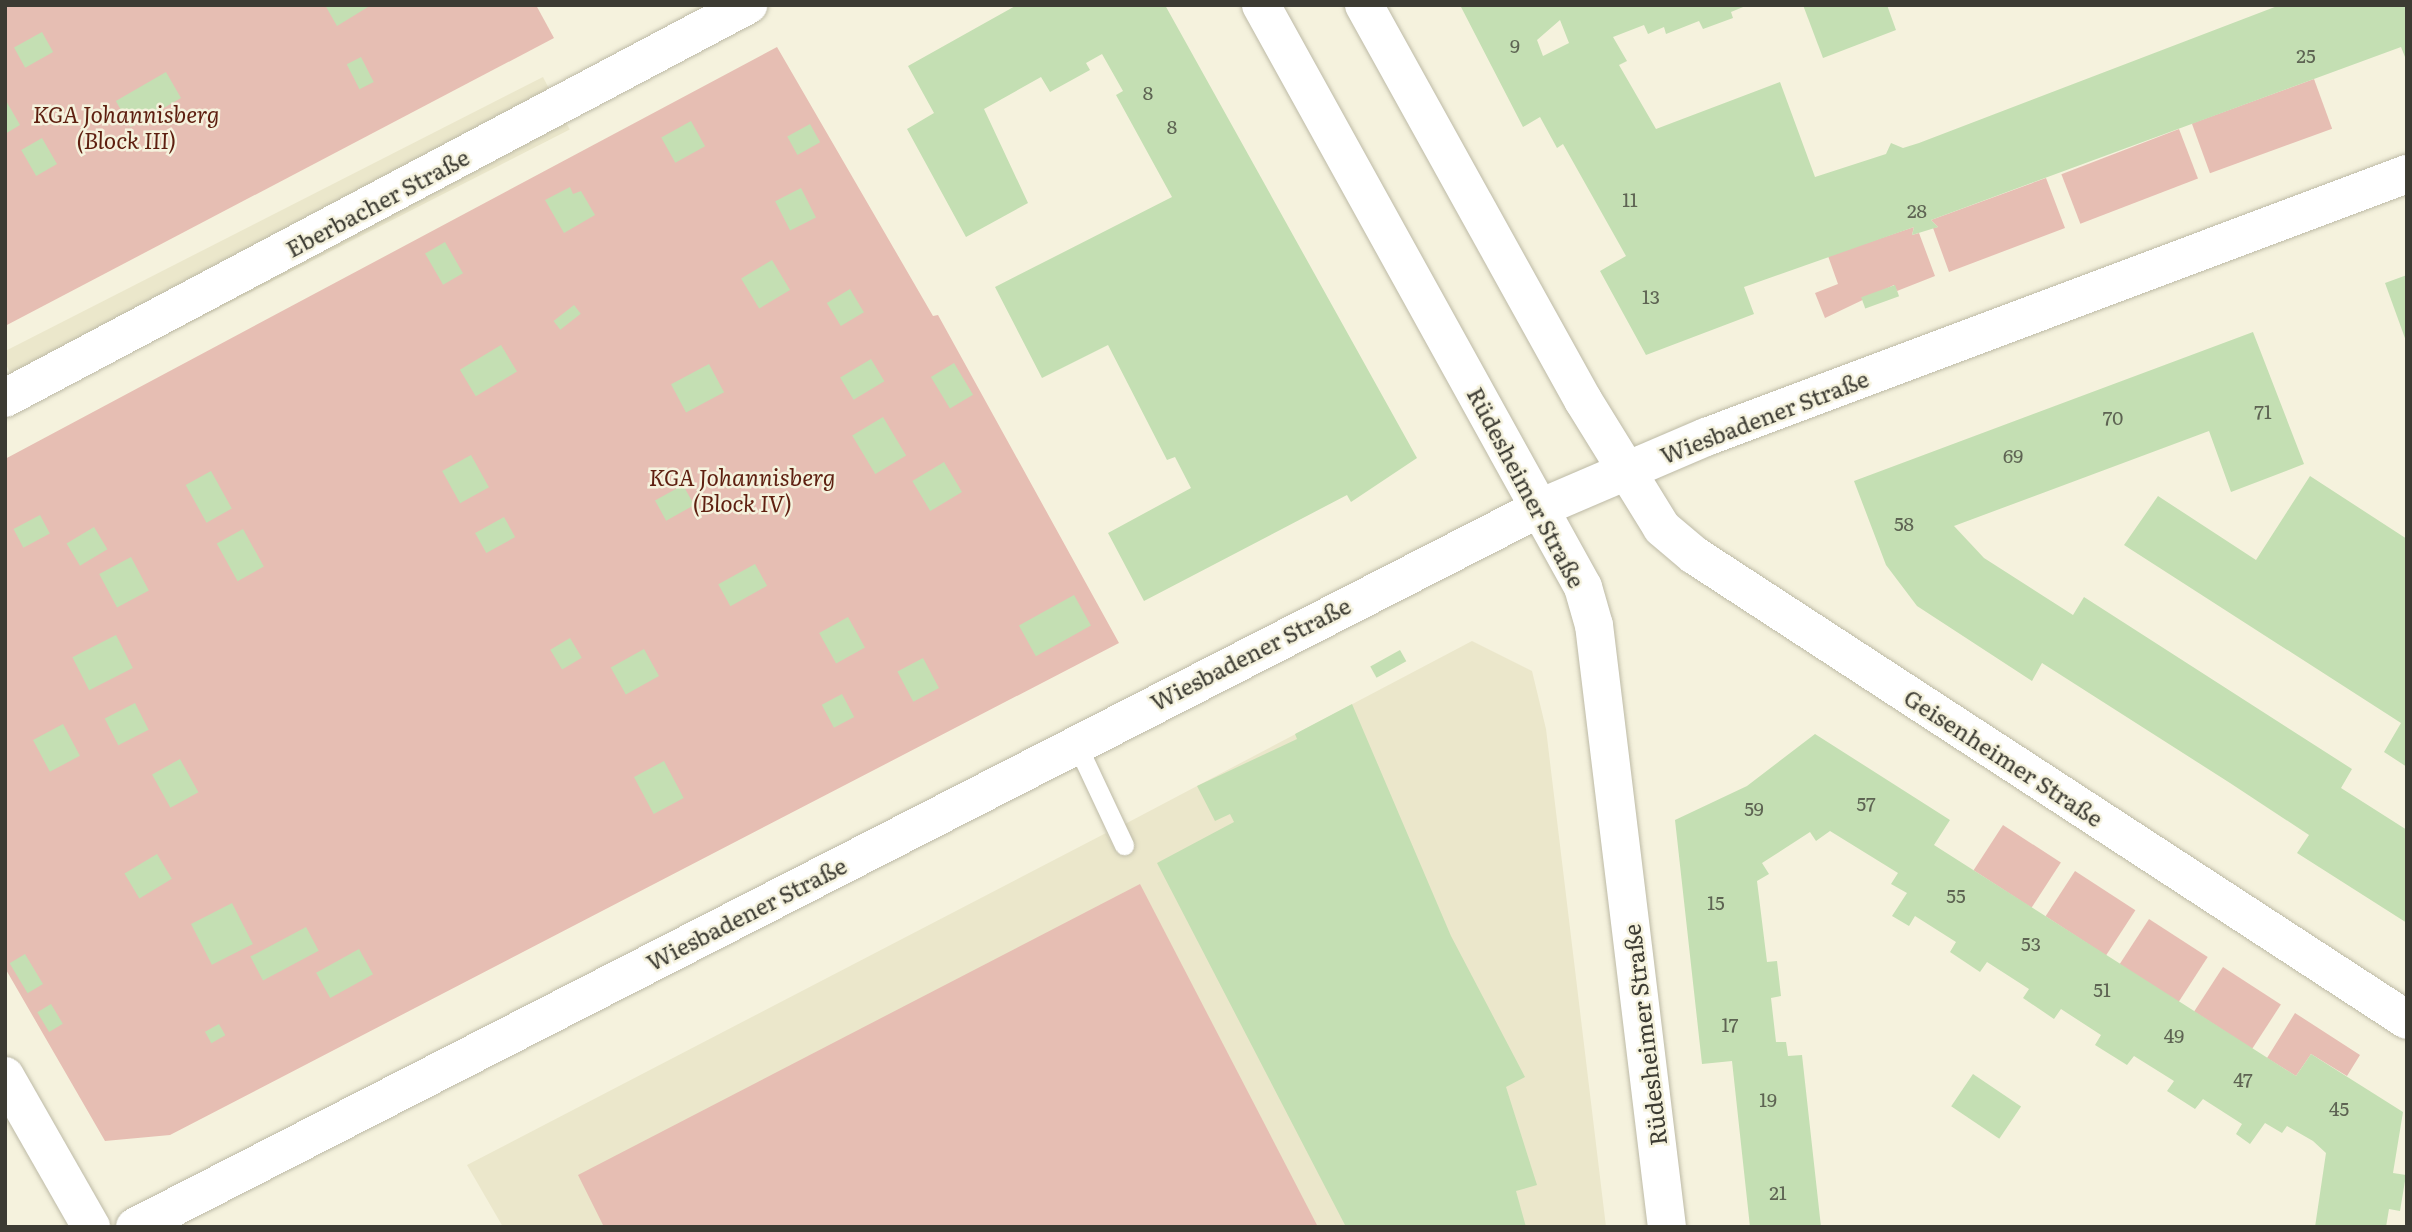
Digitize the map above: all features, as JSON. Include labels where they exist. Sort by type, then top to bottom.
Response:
[{"type":"street","name":"Eberbacher Straße","points":[[5,398],[748,5]]},
{"type":"street","name":"Rüdesheimer Straße","points":[[1261,5],[1576,571],[1594,625],[1667,1227]]},
{"type":"street","points":[[1364,5],[1624,470]]},
{"type":"street","name":"Wiesbadener Straße","points":[[135,1227],[1539,508],[1624,470],[2407,174]]},
{"type":"street","name":"Geisenheimer Straße","points":[[1624,470],[1662,528],[1694,555],[2407,1020]]},
{"type":"street","points":[[5,1076],[91,1227]]},
{"type":"lane","points":[[1076,743],[1124,845]]},
{"type":"shaded area","points":[[543,77],[570,130],[27,406],[5,363],[5,351]]},
{"type":"shaded area","points":[[1472,641],[1532,671],[1546,729],[1606,1227],[503,1227],[467,1165],[1106,833],[1115,850],[1133,841],[1125,824]]},
{"type":"green space","name":"KGA Johannisberg (Block III)","points":[[5,5],[536,5],[554,38],[5,326]]},
{"type":"green space","name":"KGA Johannisberg (Block IV)","points":[[777,47],[933,316],[938,315],[1119,643],[170,1135],[105,1141],[5,968],[5,459]]},
{"type":"green space","points":[[2314,79],[2332,129],[2210,173],[2192,123]]},
{"type":"green space","points":[[2179,129],[2198,178],[2080,224],[2061,174]]},
{"type":"green space","points":[[2046,178],[2065,228],[1949,272],[1933,228],[1938,227],[1931,220]]},
{"type":"green space","points":[[1914,227],[1912,235],[1919,233],[1935,276],[1897,291],[1894,285],[1825,318],[1815,293],[1838,284],[1828,256]]},
{"type":"green space","points":[[2003,825],[2061,863],[2031,908],[1974,870]]},
{"type":"green space","points":[[2075,871],[2135,910],[2106,956],[2046,916]]},
{"type":"green space","points":[[1140,884],[1318,1227],[604,1227],[578,1175]]},
{"type":"green space","points":[[2149,919],[2208,957],[2178,1002],[2120,964]]},
{"type":"green space","points":[[2223,967],[2281,1005],[2252,1049],[2194,1011]]},
{"type":"green space","points":[[2295,1013],[2360,1055],[2347,1076],[2311,1054],[2296,1076],[2267,1058]]},
{"type":"building","points":[[325,5],[367,5],[368,7],[337,26]]},
{"type":"building","points":[[1017,5],[1165,5],[1417,458],[1351,502],[1347,495],[1144,601],[1108,533],[1191,488],[1175,457],[1167,460],[1108,345],[1042,378],[995,287],[1172,197],[1116,95],[1123,91],[1102,54],[1086,63],[1090,70],[1050,92],[1041,77],[984,109],[1028,203],[966,237],[907,129],[934,113],[908,66]]},
{"type":"building","points":[[1460,5],[1748,5],[1731,12],[1733,18],[1703,29],[1699,21],[1666,34],[1664,27],[1648,34],[1644,25],[1613,37],[1627,61],[1619,65],[1656,129],[1780,82],[1815,177],[1886,154],[1891,143],[1903,148],[1919,143],[2280,5],[2407,5],[2407,62],[2401,47],[1931,220],[1938,227],[1912,235],[1914,227],[1744,287],[1754,314],[1646,355],[1600,271],[1626,256],[1563,144],[1557,148],[1540,117],[1523,127]],"holes":[[[1560,20],[1569,43],[1543,56],[1537,40]]]},
{"type":"building","points":[[1803,5],[1887,5],[1896,30],[1823,58]]},
{"type":"building","points":[[42,32],[53,52],[25,68],[14,48]]},
{"type":"building","points":[[361,57],[374,82],[359,89],[347,64]]},
{"type":"building","points":[[166,72],[181,98],[131,127],[116,101]]},
{"type":"building","points":[[5,99],[20,125],[5,134]]},
{"type":"building","points":[[691,121],[705,146],[675,163],[661,137]]},
{"type":"building","points":[[810,124],[820,142],[797,155],[787,137]]},
{"type":"building","points":[[42,138],[57,164],[36,176],[21,150]]},
{"type":"building","points":[[570,187],[573,194],[581,191],[595,215],[564,233],[545,200]]},
{"type":"building","points":[[801,188],[816,217],[790,231],[775,201]]},
{"type":"building","points":[[445,242],[463,273],[443,285],[425,254]]},
{"type":"building","points":[[772,260],[790,290],[759,309],[741,279]]},
{"type":"building","points":[[2407,275],[2407,341],[2406,341],[2385,283]]},
{"type":"building","points":[[1895,285],[1899,296],[1865,309],[1861,297]]},
{"type":"building","points":[[850,289],[864,312],[841,326],[827,303]]},
{"type":"building","points":[[574,305],[581,314],[560,330],[554,321]]},
{"type":"building","points":[[2253,332],[2304,464],[2231,492],[2209,431],[1954,526],[1984,558],[2073,615],[2084,597],[2352,769],[2341,788],[2407,830],[2407,923],[2297,853],[2309,835],[2230,783],[2042,663],[2032,681],[1917,606],[1886,565],[1854,481]]},
{"type":"building","points":[[501,345],[517,372],[476,396],[460,370]]},
{"type":"building","points":[[871,359],[884,381],[854,400],[840,378]]},
{"type":"building","points":[[954,363],[973,395],[950,409],[931,377]]},
{"type":"building","points":[[709,364],[724,392],[686,412],[671,384]]},
{"type":"building","points":[[883,417],[906,456],[875,474],[852,436]]},
{"type":"building","points":[[471,455],[489,487],[460,503],[442,471]]},
{"type":"building","points":[[944,462],[962,492],[930,511],[912,481]]},
{"type":"building","points":[[211,471],[232,509],[206,523],[186,485]]},
{"type":"building","points":[[2310,476],[2407,539],[2407,767],[2384,752],[2401,723],[2124,545],[2158,496],[2256,560]]},
{"type":"building","points":[[683,485],[694,505],[666,521],[655,501]]},
{"type":"building","points":[[40,515],[50,534],[23,548],[14,529]]},
{"type":"building","points":[[504,517],[515,537],[486,553],[475,533]]},
{"type":"building","points":[[94,527],[107,549],[80,566],[67,543]]},
{"type":"building","points":[[243,529],[264,567],[238,581],[217,544]]},
{"type":"building","points":[[131,557],[149,591],[117,607],[99,574]]},
{"type":"building","points":[[755,564],[767,586],[730,606],[718,584]]},
{"type":"building","points":[[1074,595],[1091,626],[1036,656],[1019,626]]},
{"type":"building","points":[[848,617],[865,648],[836,664],[819,633]]},
{"type":"building","points":[[116,635],[133,668],[89,690],[72,657]]},
{"type":"building","points":[[570,638],[582,658],[562,670],[550,650]]},
{"type":"building","points":[[644,649],[659,676],[626,695],[611,667]]},
{"type":"building","points":[[1400,650],[1406,661],[1377,678],[1370,666]]},
{"type":"building","points":[[923,658],[939,688],[913,702],[897,672]]},
{"type":"building","points":[[842,694],[854,717],[834,728],[822,705]]},
{"type":"building","points":[[135,703],[149,730],[118,745],[105,718]]},
{"type":"building","points":[[1352,704],[1451,936],[1525,1077],[1506,1087],[1537,1185],[1516,1191],[1526,1227],[1346,1227],[1157,863],[1234,822],[1230,814],[1215,821],[1197,786],[1297,739],[1295,734]]},
{"type":"building","points":[[63,724],[80,756],[50,772],[33,740]]},
{"type":"building","points":[[1815,734],[1950,820],[1934,845],[2296,1076],[2311,1054],[2403,1112],[2393,1173],[2406,1175],[2400,1211],[2389,1209],[2386,1227],[2315,1227],[2326,1153],[2313,1141],[2287,1126],[2282,1133],[2265,1123],[2250,1144],[2236,1134],[2242,1124],[2203,1099],[2195,1109],[2167,1091],[2174,1081],[2134,1056],[2127,1065],[2095,1045],[2101,1035],[2061,1009],[2054,1019],[2023,998],[2029,989],[1987,962],[1980,972],[1950,952],[1956,942],[1915,916],[1909,926],[1892,916],[1907,893],[1891,884],[1898,873],[1830,831],[1816,841],[1810,832],[1762,863],[1769,874],[1757,881],[1767,962],[1777,961],[1781,996],[1771,998],[1776,1042],[1786,1042],[1788,1056],[1802,1055],[1821,1227],[1750,1227],[1732,1061],[1702,1064],[1675,820],[1747,786]]},
{"type":"building","points":[[180,759],[198,792],[170,808],[152,775]]},
{"type":"building","points":[[664,761],[684,798],[654,814],[634,777]]},
{"type":"building","points":[[157,854],[172,879],[139,898],[124,874]]},
{"type":"building","points":[[232,903],[253,944],[212,965],[191,924]]},
{"type":"building","points":[[306,927],[319,951],[263,980],[250,957]]},
{"type":"building","points":[[359,949],[373,974],[330,998],[316,973]]},
{"type":"building","points":[[25,954],[43,984],[28,993],[10,963]]},
{"type":"building","points":[[51,1004],[63,1024],[49,1032],[37,1012]]},
{"type":"building","points":[[219,1024],[225,1035],[211,1043],[205,1032]]},
{"type":"building","points":[[1973,1074],[2021,1106],[1999,1139],[1951,1106]]}]
